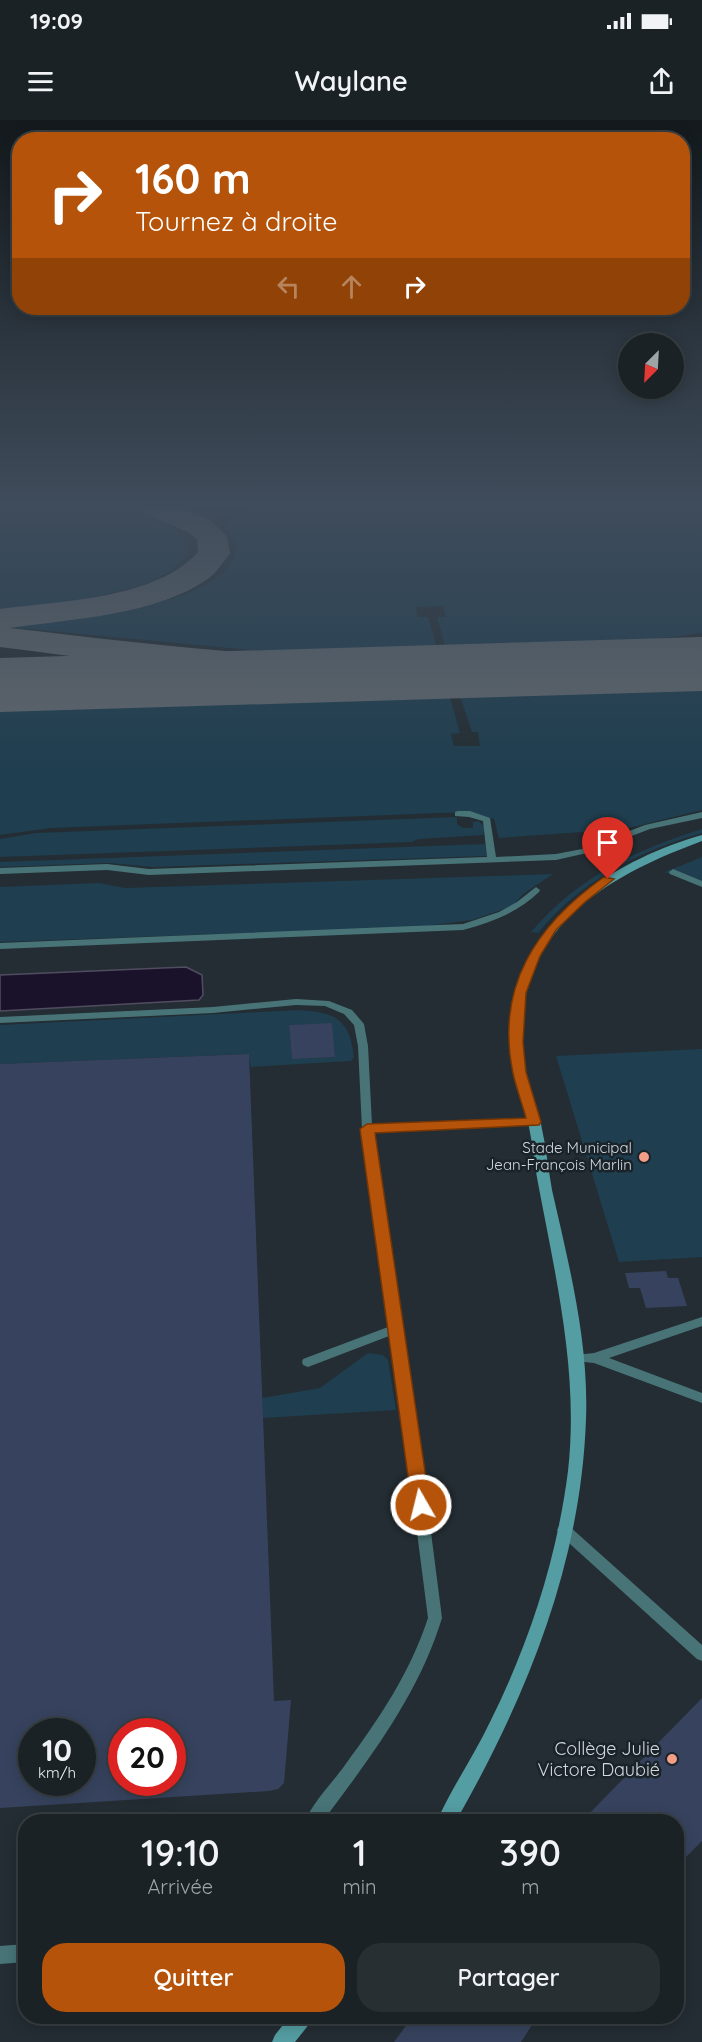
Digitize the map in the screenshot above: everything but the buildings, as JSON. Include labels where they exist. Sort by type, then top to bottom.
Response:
[{"type":"main road","points":[[450,1814],[484,1754],[516,1686],[542,1621],[573,1487],[579,1420],[579,1358],[572,1310],[545,1190],[534,1122],[519,1072],[516,1015],[520,993],[543,940],[565,913],[608,879],[666,850],[702,838]]},
{"type":"main road","points":[[282,2042],[297,2024]]},
{"type":"lane","points":[[458,814],[470,814],[487,820],[492,859]]},
{"type":"lane","points":[[0,871],[107,867],[149,872],[556,856],[584,851],[648,827],[702,815]]},
{"type":"lane","points":[[673,872],[702,884]]},
{"type":"lane","points":[[0,946],[463,927],[492,920],[521,906],[536,890]]},
{"type":"lane","points":[[0,1020],[213,1010],[296,1002],[326,1003],[348,1012],[359,1024],[363,1046],[367,1129],[413,1442],[435,1618],[429,1642],[411,1676],[374,1736],[318,1814]]},
{"type":"lane","points":[[367,1129],[534,1122]]},
{"type":"lane","points":[[579,1358],[595,1358],[702,1321]]},
{"type":"lane","points":[[308,1362],[395,1329]]},
{"type":"lane","points":[[595,1358],[702,1398]]},
{"type":"lane","points":[[564,1530],[702,1654]]},
{"type":"lane","points":[[0,1955],[18,1954]]},
{"type":"shaded area","points":[[0,592],[115,592],[75,600],[0,610]]},
{"type":"shaded area","points":[[702,592],[702,633],[641,641],[445,647],[437,617],[446,617],[443,606],[416,607],[418,617],[428,617],[437,648],[271,652],[7,627],[113,609],[116,612],[189,593]]},
{"type":"shaded area","points":[[702,689],[702,810],[625,829],[499,838],[494,819],[467,812],[51,828],[0,835],[0,710],[450,697],[460,733],[451,734],[454,746],[480,746],[478,732],[472,732],[460,696]]},
{"type":"shaded area","points":[[457,817],[457,824],[463,828],[473,828],[473,822],[479,821],[485,828],[483,835],[419,839],[411,842],[0,857],[0,839],[36,833]]},
{"type":"shaded area","points":[[702,829],[702,833],[656,849],[612,870],[572,898],[538,933],[531,932],[568,896],[609,868],[653,846]]},
{"type":"shaded area","points":[[485,844],[487,856],[153,867],[109,863],[0,867],[0,862]]},
{"type":"shaded area","points":[[702,857],[702,887],[665,872]]},
{"type":"shaded area","points":[[553,874],[522,895],[513,906],[472,920],[418,927],[0,942],[0,887],[99,883],[125,888]]},
{"type":"shaded area","points":[[186,967],[202,975],[203,995],[199,1000],[0,1011],[0,975]]},
{"type":"shaded area","points":[[312,1011],[331,1016],[344,1026],[349,1034],[354,1057],[351,1061],[251,1067],[248,1054],[0,1064],[0,1025]],"holes":[[[331,1024],[335,1057],[292,1058],[289,1025]]]},
{"type":"shaded area","name":"Stade Municipal Jean-François Marlin","points":[[702,1049],[702,1257],[619,1262],[556,1056]]},
{"type":"shaded area","points":[[368,1353],[383,1355],[388,1360],[396,1410],[263,1418],[262,1398],[320,1388]]},
{"type":"taxiway","points":[[0,619],[84,608],[153,592]]},
{"type":"taxiway","points":[[0,637],[283,667],[396,671],[453,671],[547,666],[702,648]]},
{"type":"runway","points":[[0,685],[702,664]]},
{"type":"place","name":"Stade Municipal Jean-François Marlin","points":[[644,1157]]},
{"type":"place","name":"Collège Julie Victore Daubié","points":[[672,1759]]},
{"type":"route","points":[[421,1505],[367,1129],[534,1122],[519,1072],[516,1015],[520,993],[534,956],[558,920],[580,899],[608,879]]}]
